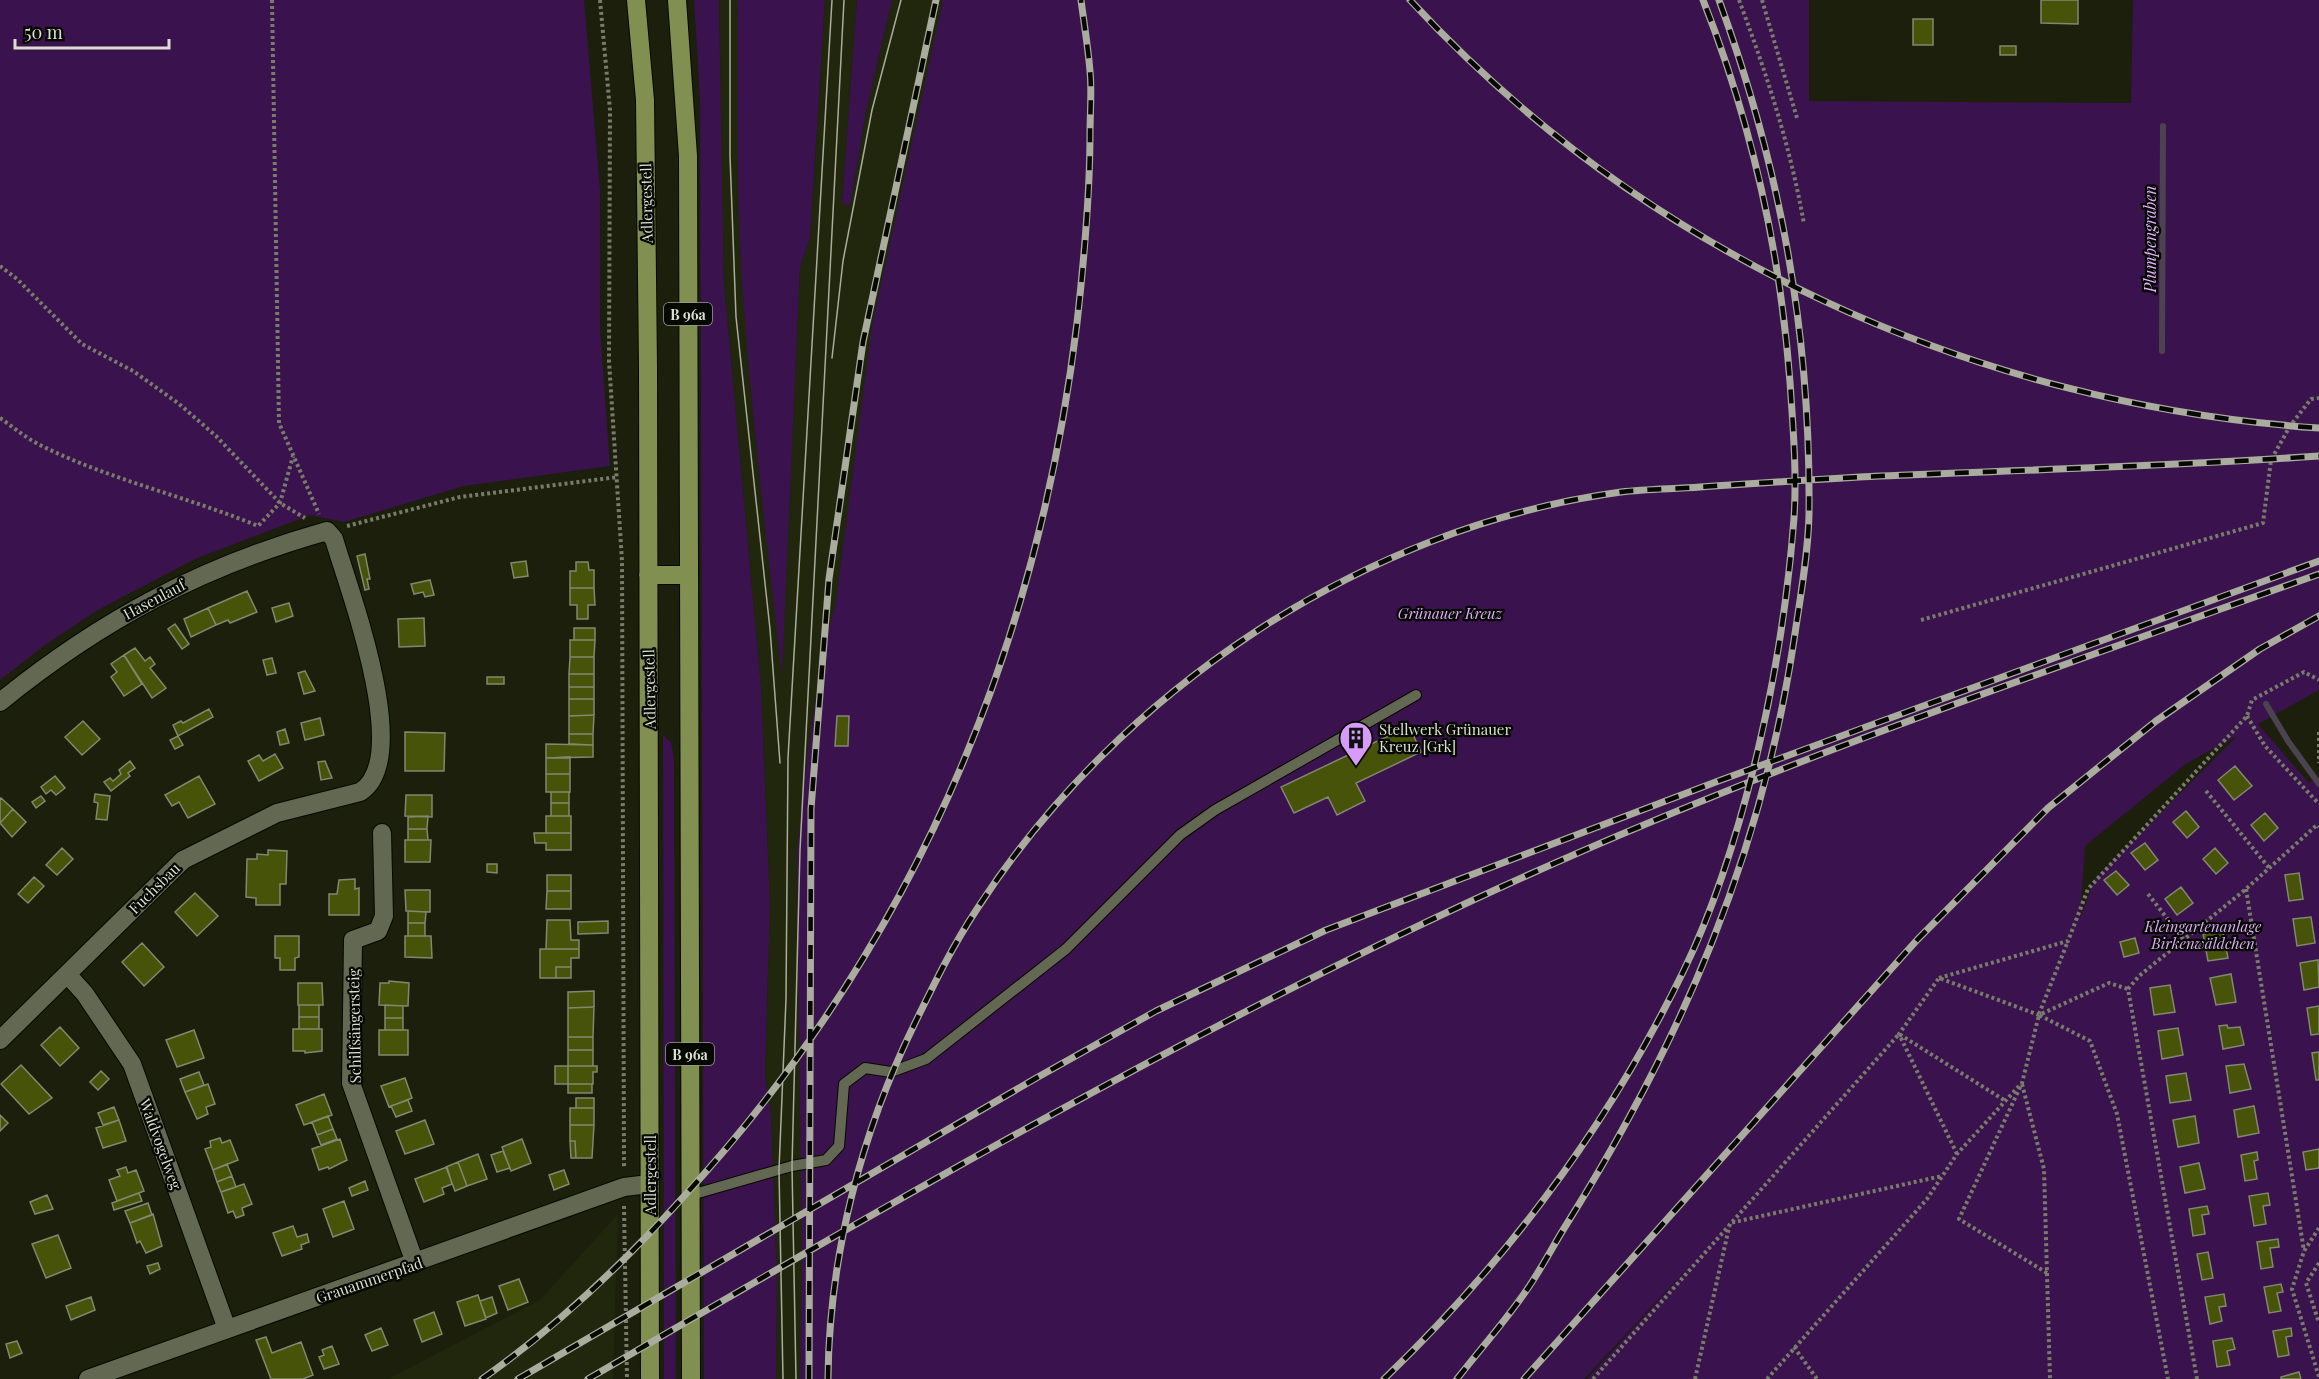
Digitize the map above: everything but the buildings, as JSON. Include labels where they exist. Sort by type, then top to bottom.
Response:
[{"type":"main road","name":"Adlergestell","points":[[636,0],[645,100],[650,1379]]},
{"type":"main road","name":"B 96a","points":[[677,0],[688,156],[687,575],[691,1379]]},
{"type":"main road","points":[[648,575],[687,575]]},
{"type":"street","name":"Hasenlauf","points":[[0,702],[48,663],[103,626],[190,580],[260,552],[327,531]]},
{"type":"street","name":"Fuchsbau","points":[[0,1040],[183,860],[276,813],[360,792],[369,787],[375,776],[383,727],[375,679],[334,539],[327,531]]},
{"type":"street","name":"Schilfsängersteig","points":[[382,833],[384,916],[378,931],[353,940],[351,1083],[415,1263]]},
{"type":"street","name":"Waldvogelweg","points":[[67,974],[85,994],[132,1064],[227,1329]]},
{"type":"street","name":"Grauammerpfad","points":[[88,1379],[624,1187],[650,1185]]},
{"type":"lane","points":[[691,1195],[792,1166],[826,1160],[839,1146],[844,1084],[865,1068],[891,1072],[926,1059],[1066,949],[1180,835],[1215,810],[1416,695]]},
{"type":"path","points":[[272,0],[279,423],[327,531]]},
{"type":"path","points":[[600,0],[610,110],[609,361],[622,561],[624,1187],[627,1379]]},
{"type":"path","points":[[1739,0],[1776,99],[1794,166],[1804,224]]},
{"type":"path","points":[[1762,0],[1797,118]]},
{"type":"path","points":[[0,266],[17,279],[82,344],[133,371],[178,403],[216,436],[280,503],[327,531],[460,497],[618,477]]},
{"type":"path","points":[[1921,620],[2263,523],[2271,459],[2290,426],[2312,399],[2319,398]]},
{"type":"path","points":[[0,419],[37,443],[103,472],[155,491],[207,505],[258,526],[280,503],[293,456]]},
{"type":"path","points":[[2047,1274],[1959,1219],[2022,1083],[2039,1015],[2088,889],[2247,716],[2252,700],[2304,672],[2319,680]]},
{"type":"path","points":[[2247,716],[2265,746],[2319,804]]},
{"type":"path","points":[[2319,732],[2319,763]]},
{"type":"path","points":[[2206,791],[2270,869]]},
{"type":"path","points":[[2128,988],[2139,976],[2319,826]]},
{"type":"path","points":[[2246,889],[2304,1251]]},
{"type":"path","points":[[2148,894],[2184,940]]},
{"type":"path","points":[[1593,1379],[1899,1034],[1940,978],[2068,941]]},
{"type":"path","points":[[1940,978],[2039,1015],[2090,1041],[2117,1113],[2168,1379]]},
{"type":"path","points":[[2039,1015],[2109,983],[2128,988]]},
{"type":"path","points":[[2128,988],[2198,1379]]},
{"type":"path","points":[[1899,1034],[2004,1100]]},
{"type":"path","points":[[1899,1034],[1957,1154]]},
{"type":"path","points":[[1767,1379],[1927,1199],[1957,1154],[2022,1083]]},
{"type":"path","points":[[2022,1083],[2044,1169],[2050,1379]]},
{"type":"path","points":[[1730,1223],[1942,1176]]},
{"type":"path","points":[[1695,1379],[1730,1223]]},
{"type":"path","points":[[2319,1228],[2304,1251],[2292,1289],[2319,1377]]},
{"type":"path","points":[[2319,1263],[2306,1283],[2319,1323]]},
{"type":"path","points":[[1794,1347],[1817,1379]]},
{"type":"shaded area","name":"Grünauer Kreuz","points":[[719,0],[738,0],[738,126],[743,293],[755,432],[782,670],[800,267],[810,238],[825,0],[857,0],[842,203],[850,205],[866,112],[892,0],[944,0],[1793,187],[2319,462],[846,1379],[776,1379],[777,1280],[771,1114],[765,1076],[770,904],[761,687],[724,284]]},
{"type":"shaded area","points":[[618,1214],[613,1379],[388,1379],[540,1300]]},
{"type":"green space","points":[[0,0],[584,0],[600,189],[600,328],[610,466],[464,486],[344,522],[310,515],[195,559],[98,610],[45,645],[0,680]]},
{"type":"green space","points":[[694,0],[719,0],[724,284],[761,687],[770,904],[765,1076],[771,1114],[777,1280],[776,1379],[704,1379],[700,98]]},
{"type":"green space","points":[[738,0],[825,0],[810,238],[800,267],[782,676],[743,296],[738,185]]},
{"type":"green space","points":[[857,0],[892,0],[866,112],[850,206],[842,203]]},
{"type":"green space","name":"Grünauer Kreuz","points":[[943,0],[1809,0],[1809,101],[2131,103],[2133,0],[2319,0],[2319,690],[2258,724],[2309,783],[2319,777],[2319,1379],[1587,1379],[1699,1256],[1584,1379],[800,1379],[802,1260],[797,853],[807,757],[824,648],[836,602],[872,326]],"holes":[[[2237,736],[2095,879],[2080,918],[2085,846],[2187,763]]]},
{"type":"green space","points":[[663,735],[671,742],[674,759],[676,1379],[664,1379]]},
{"type":"waterway","name":"Plumpengraben","points":[[2162,351],[2163,126]]},
{"type":"waterway","name":"Plumpengraben","points":[[2266,704],[2288,741],[2319,784]]},
{"type":"tram line","points":[[730,0],[730,156],[736,317],[770,629],[780,763]]},
{"type":"tram line","points":[[783,1379],[779,1170],[786,999],[788,758],[832,0]]},
{"type":"tram line","points":[[796,1379],[792,1166],[800,850],[844,0]]},
{"type":"tram line","points":[[832,358],[843,261],[872,110],[901,0]]},
{"type":"railway","points":[[809,1379],[811,809],[829,579],[863,342],[936,0]]},
{"type":"railway","points":[[482,1379],[564,1315],[639,1245],[686,1194],[766,1099],[837,1000],[898,897],[951,790],[995,678],[1031,564],[1058,445],[1077,323],[1088,205],[1091,86],[1081,0]]},
{"type":"railway","points":[[1410,0],[1502,90],[1602,171],[1710,241],[1823,301],[1942,349],[2065,387],[2191,413],[2319,428]]},
{"type":"railway","points":[[1384,1379],[1429,1334],[1513,1239],[1552,1189],[1622,1084],[1654,1029],[1707,918],[1735,835],[1758,750],[1776,664],[1785,606],[1794,518],[1795,484],[1790,382],[1779,284],[1761,188],[1736,93],[1703,0]]},
{"type":"railway","points":[[1457,1379],[1506,1319],[1534,1280],[1647,1084],[1712,943],[1761,795],[1780,719],[1801,593],[1808,530],[1808,448],[1804,382],[1798,317],[1775,190],[1760,127],[1719,0]]},
{"type":"railway","points":[[828,1379],[834,1287],[842,1241],[864,1152],[896,1065],[929,994],[960,937],[977,909],[1034,830],[1100,757],[1174,691],[1255,632],[1341,582],[1431,541],[1525,511],[1621,492],[1880,476],[2319,456]]},
{"type":"railway","points":[[518,1379],[1156,1011],[1326,930],[1721,780],[2319,561]]},
{"type":"railway","points":[[588,1379],[935,1179],[1169,1051],[1407,931],[1528,875],[1723,792],[2020,680],[2319,574]]},
{"type":"railway","points":[[1524,1379],[1917,940],[2048,808],[2156,721],[2260,649],[2319,616]]},
{"type":"place","name":"Stellwerk Grünauer Kreuz [Grk]","points":[[1356,767]]},
{"type":"park label","name":"Kleingartenanlage Birkenwäldchen","points":[[2203,934]]}]
